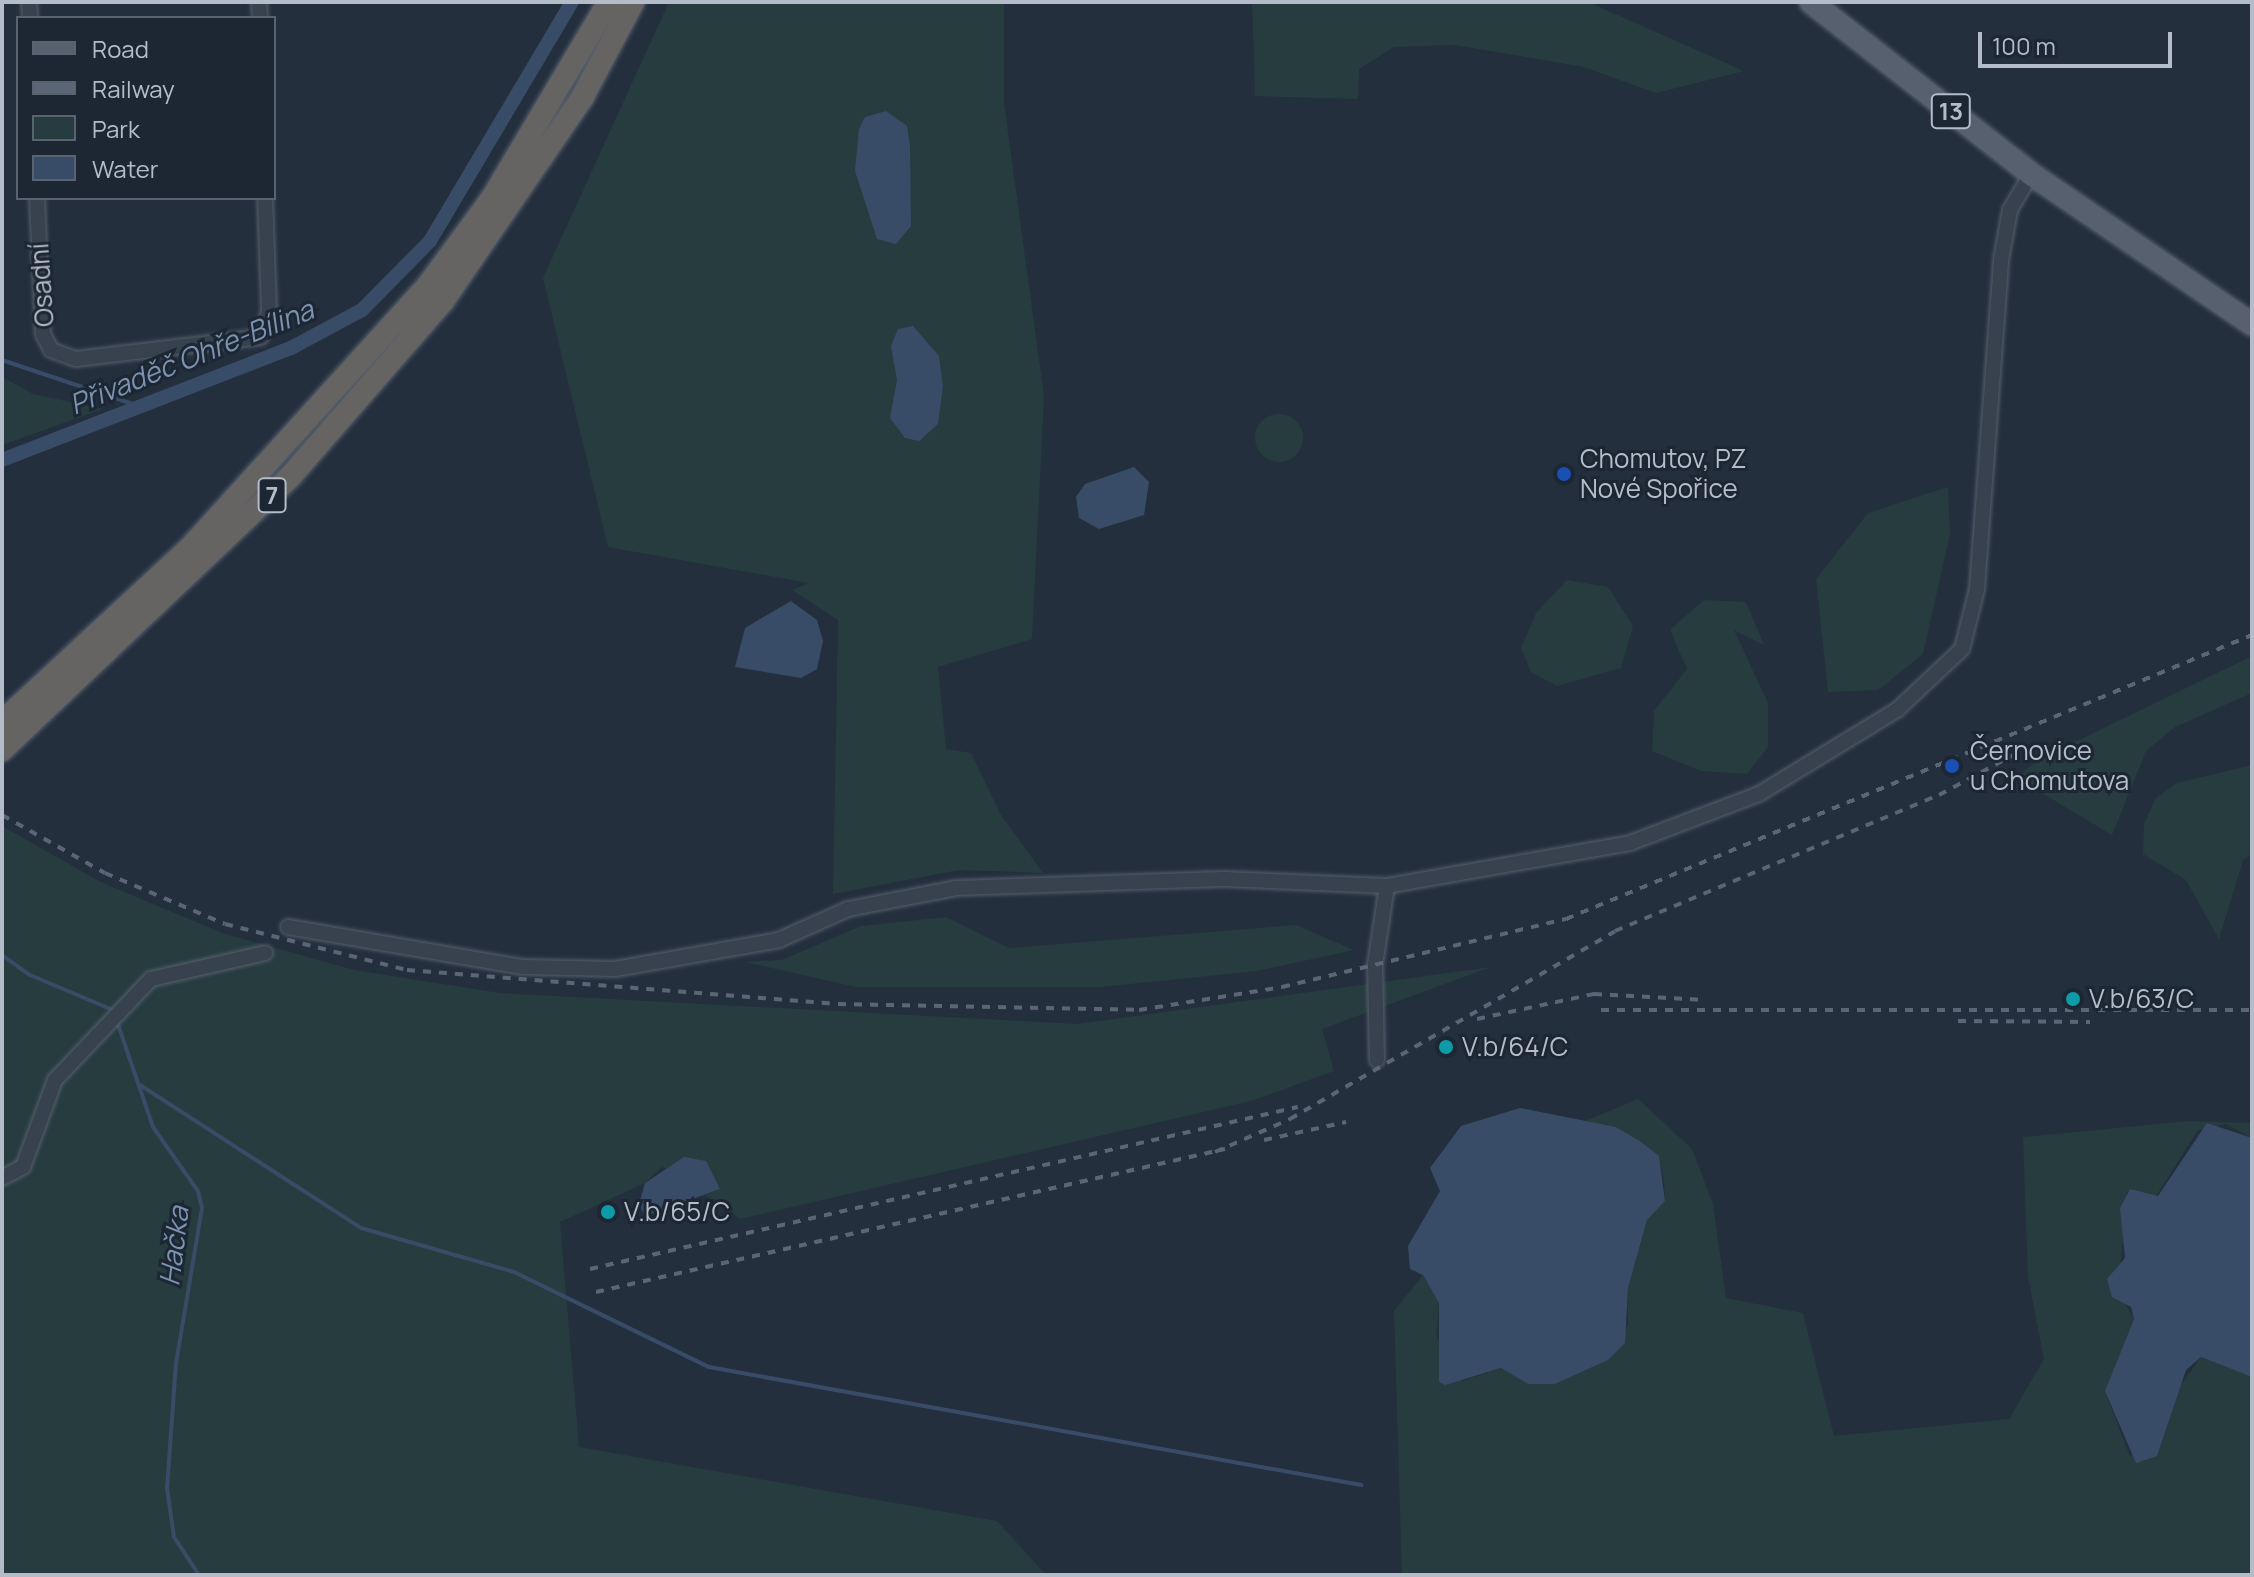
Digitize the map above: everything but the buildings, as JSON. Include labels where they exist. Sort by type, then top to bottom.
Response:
[{"type":"highway","name":"7","points":[[2,722],[273,463],[502,204],[609,2]]},
{"type":"highway","name":"7","points":[[2,750],[290,477],[443,301],[633,2]]},
{"type":"main road","name":"13","points":[[1818,8],[2031,174],[2252,324]]},
{"type":"street","points":[[288,927],[522,967],[615,969],[779,940],[848,909],[956,888],[1224,879],[1387,886],[1630,843],[1759,794],[1898,709],[1962,649],[1977,589],[2001,260],[2010,210],[2031,174]]},
{"type":"street","name":"Osadní","points":[[37,200],[43,334],[64,358],[261,337],[269,310],[265,200]]},
{"type":"street","points":[[1377,1060],[1375,965],[1387,886]]},
{"type":"street","points":[[2,1178],[23,1167],[55,1080],[151,979],[265,953]]},
{"type":"green space","points":[[669,2],[1004,2],[1004,103],[1044,396],[1032,639],[938,667],[946,749],[971,753],[1001,815],[1043,873],[959,870],[833,894],[838,620],[792,590],[809,583],[608,547],[543,278]]},
{"type":"green space","points":[[1252,2],[1588,2],[1744,71],[1656,93],[1584,67],[1455,45],[1394,47],[1359,69],[1358,99],[1255,96]]},
{"type":"green space","points":[[2,377],[33,394],[103,409],[2,445]]},
{"type":"green space","points":[[1279,414],[1288,415],[1296,421],[1302,429],[1302,447],[1296,455],[1288,461],[1279,462],[1270,461],[1262,455],[1256,447],[1255,438],[1256,429],[1262,421],[1270,415]]},
{"type":"green space","points":[[1948,487],[1950,534],[1923,654],[1878,690],[1828,692],[1816,579],[1868,513]]},
{"type":"green space","points":[[1567,580],[1608,587],[1633,626],[1621,668],[1557,686],[1531,672],[1521,648],[1536,613]]},
{"type":"green space","points":[[1704,600],[1746,602],[1764,645],[1734,630],[1768,703],[1768,747],[1747,774],[1701,771],[1652,751],[1654,711],[1687,669],[1670,630]]},
{"type":"green space","points":[[2252,656],[2252,693],[2175,727],[2146,751],[2112,835],[2017,778],[2036,761]]},
{"type":"green space","points":[[2252,765],[2252,854],[2243,860],[2219,939],[2186,880],[2143,854],[2144,824],[2156,798],[2177,783]]},
{"type":"green space","points":[[2,826],[101,882],[222,933],[354,970],[500,993],[1077,1024],[1491,967],[1322,1029],[1334,1071],[1251,1101],[740,1219],[705,1195],[720,1189],[662,1167],[645,1183],[560,1222],[579,1447],[997,1521],[1046,1575],[2,1575]]},
{"type":"green space","points":[[946,917],[1009,948],[1296,925],[1354,950],[1257,971],[1101,987],[856,987],[745,962],[782,960],[861,926]]},
{"type":"green space","points":[[1638,1099],[1692,1149],[1713,1204],[1726,1298],[1803,1313],[1834,1436],[2009,1419],[2044,1359],[2028,1277],[2023,1137],[2188,1121],[2252,1123],[2252,1138],[2226,1124],[2198,1130],[2155,1198],[2127,1191],[2120,1269],[2123,1300],[2134,1319],[2105,1391],[2130,1457],[2201,1357],[2252,1377],[2252,1575],[1402,1575],[1394,1311],[1423,1275],[1439,1303],[1436,1335],[1462,1381],[1502,1368],[1528,1384],[1555,1384],[1608,1360],[1628,1325],[1628,1288],[1647,1220],[1665,1201],[1664,1182],[1659,1157],[1616,1127],[1580,1123]]},
{"type":"water","points":[[886,111],[907,126],[910,146],[911,226],[896,244],[877,239],[855,171],[859,129],[865,117]]},
{"type":"water","points":[[913,326],[939,356],[943,386],[938,424],[919,441],[905,438],[890,418],[897,380],[891,346],[898,329]]},
{"type":"water","points":[[1134,467],[1149,482],[1144,515],[1099,529],[1079,518],[1076,497],[1085,484]]},
{"type":"water","points":[[791,601],[817,620],[823,641],[817,669],[801,678],[735,667],[745,628]]},
{"type":"water","points":[[1520,1108],[1616,1127],[1641,1142],[1659,1156],[1665,1201],[1647,1220],[1628,1288],[1625,1343],[1608,1360],[1555,1384],[1528,1384],[1501,1368],[1445,1385],[1439,1382],[1439,1303],[1423,1275],[1410,1269],[1408,1246],[1440,1191],[1430,1168],[1461,1126]]},
{"type":"water","points":[[2207,1123],[2252,1138],[2252,1377],[2201,1357],[2186,1370],[2157,1456],[2136,1463],[2105,1391],[2134,1319],[2131,1307],[2112,1297],[2107,1279],[2125,1258],[2120,1208],[2130,1189],[2158,1196]]},
{"type":"water","points":[[684,1157],[706,1161],[720,1189],[645,1216],[639,1204],[645,1183]]},
{"type":"waterway","name":"Přivaděč Ohře-Bílina","points":[[2,460],[291,348],[362,310],[430,241],[572,2]]},
{"type":"waterway","points":[[2,360],[139,406]]},
{"type":"waterway","name":"Hačka","points":[[2,955],[30,975],[113,1010],[153,1127],[198,1191],[202,1208],[176,1363],[167,1488],[174,1537],[199,1575]]},
{"type":"waterway","points":[[140,1085],[361,1228],[514,1272],[709,1367],[1361,1485]]},
{"type":"railway","points":[[2,815],[105,873],[225,924],[407,970],[838,1004],[1139,1010],[1282,987],[1566,919],[2252,635]]},
{"type":"railway","points":[[1215,1152],[1290,1119],[1615,931],[1939,795],[2023,750]]},
{"type":"railway","points":[[1477,1019],[1594,994],[1706,1000]]},
{"type":"railway","points":[[1601,1010],[2252,1010]]},
{"type":"railway","points":[[1958,1021],[2090,1022]]},
{"type":"railway","points":[[590,1269],[1298,1107]]},
{"type":"railway","points":[[1264,1140],[1346,1122]]},
{"type":"railway","points":[[596,1292],[1225,1149]]},
{"type":"place","name":"Chomutov, PZ Nové Spořice","points":[[1564,474]]},
{"type":"place","name":"Černovice u Chomutova","points":[[1952,766]]},
{"type":"place","name":"V.b/63/C","points":[[2073,999]]},
{"type":"place","name":"V.b/64/C","points":[[1446,1047]]},
{"type":"place","name":"V.b/65/C","points":[[608,1212]]}]
